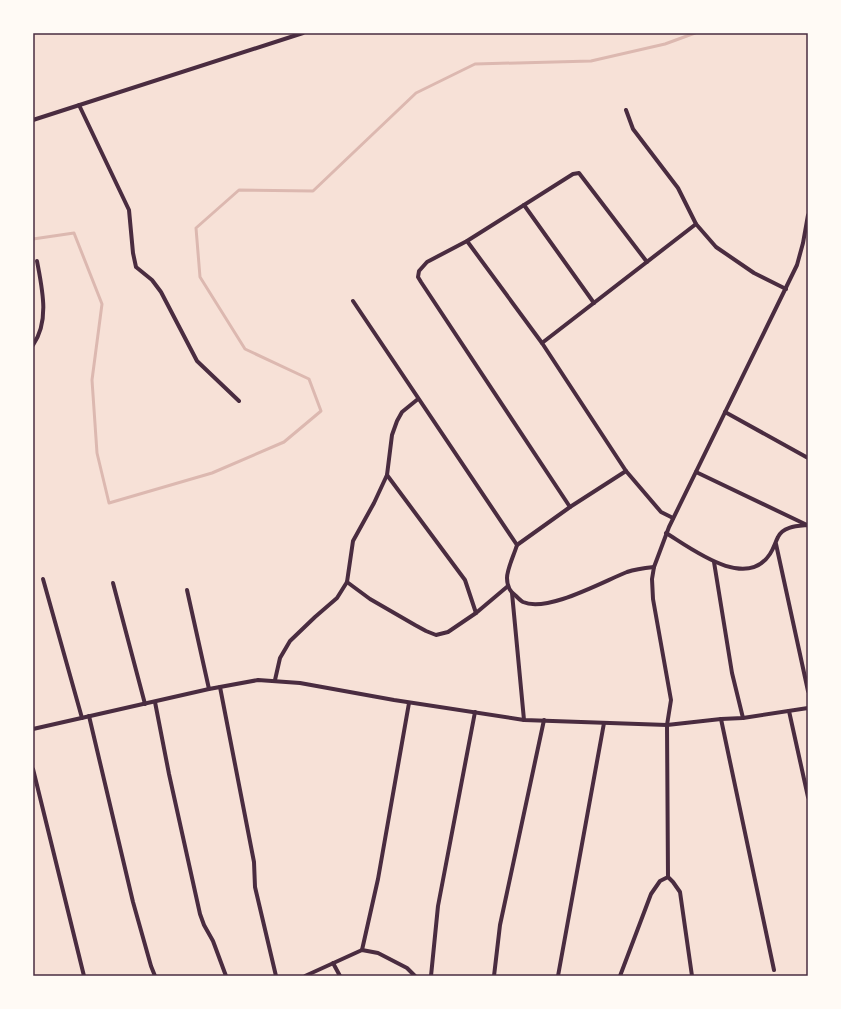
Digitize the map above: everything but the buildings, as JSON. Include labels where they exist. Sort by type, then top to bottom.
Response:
[{"type":"street","points":[[33,120],[303,33]]},
{"type":"street","points":[[79,105],[129,210],[133,253],[136,267],[152,280],[161,292],[197,361],[239,400]]},
{"type":"street","points":[[626,110],[633,129],[678,188],[696,224],[716,247],[754,273],[786,289]]},
{"type":"street","points":[[570,507],[425,289],[418,277],[419,271],[427,262],[467,241],[573,174],[579,173],[583,176],[647,262]]},
{"type":"street","points":[[524,205],[594,303]]},
{"type":"street","points":[[692,976],[680,892],[668,876],[667,725],[671,700],[653,599],[652,579],[654,567],[666,533],[797,265],[808,215]]},
{"type":"street","points":[[542,343],[696,224]]},
{"type":"street","points":[[467,241],[542,343],[626,471],[661,512],[673,518]]},
{"type":"street","points":[[33,345],[38,338],[40,330],[43,304],[42,287],[36,261]]},
{"type":"street","points":[[353,301],[517,546]]},
{"type":"street","points":[[275,680],[280,658],[290,641],[315,616],[337,598],[347,582],[353,541],[374,503],[387,474],[392,435],[397,421],[402,412],[418,399]]},
{"type":"street","points":[[725,412],[808,458]]},
{"type":"street","points":[[626,471],[570,507],[517,546],[507,577],[508,586],[512,593],[524,602],[538,604],[558,600],[595,587],[640,568],[654,567]]},
{"type":"street","points":[[696,472],[808,525]]},
{"type":"street","points":[[387,474],[464,580],[476,614]]},
{"type":"street","points":[[666,533],[714,562],[732,568],[753,568],[762,563],[769,555],[778,536],[786,529],[793,526],[808,525]]},
{"type":"street","points":[[776,543],[808,691]]},
{"type":"street","points":[[714,562],[732,673],[743,718]]},
{"type":"street","points":[[43,579],[82,718]]},
{"type":"street","points":[[347,582],[370,599],[415,625],[436,635],[448,632],[476,614],[508,586]]},
{"type":"street","points":[[113,583],[145,704]]},
{"type":"street","points":[[187,590],[209,689]]},
{"type":"street","points":[[512,593],[524,720]]},
{"type":"street","points":[[33,729],[209,689],[258,680],[275,680],[300,683],[409,703],[524,720],[667,725],[743,718],[808,708]]},
{"type":"street","points":[[220,687],[254,862],[255,887],[276,976]]},
{"type":"street","points":[[155,702],[169,774],[200,914],[213,941],[226,976]]},
{"type":"street","points":[[362,950],[378,879],[409,703]]},
{"type":"street","points":[[789,711],[808,797]]},
{"type":"street","points":[[431,976],[439,899],[475,712]]},
{"type":"street","points":[[90,716],[133,902],[155,976]]},
{"type":"street","points":[[721,719],[774,970]]},
{"type":"street","points":[[494,976],[500,925],[544,720]]},
{"type":"street","points":[[558,976],[604,723]]},
{"type":"street","points":[[33,769],[84,976]]},
{"type":"street","points":[[620,976],[651,894],[660,881],[668,876]]},
{"type":"street","points":[[305,976],[362,950],[378,953],[407,968],[415,976]]},
{"type":"street","points":[[333,963],[340,976]]},
{"type":"waterway","points":[[33,239],[74,233],[102,304],[92,380],[97,453],[109,503],[212,473],[284,442],[321,411],[309,379],[245,349],[200,277],[196,228],[239,190],[313,191],[416,93],[475,64],[591,61],[665,44],[695,33]]}]
